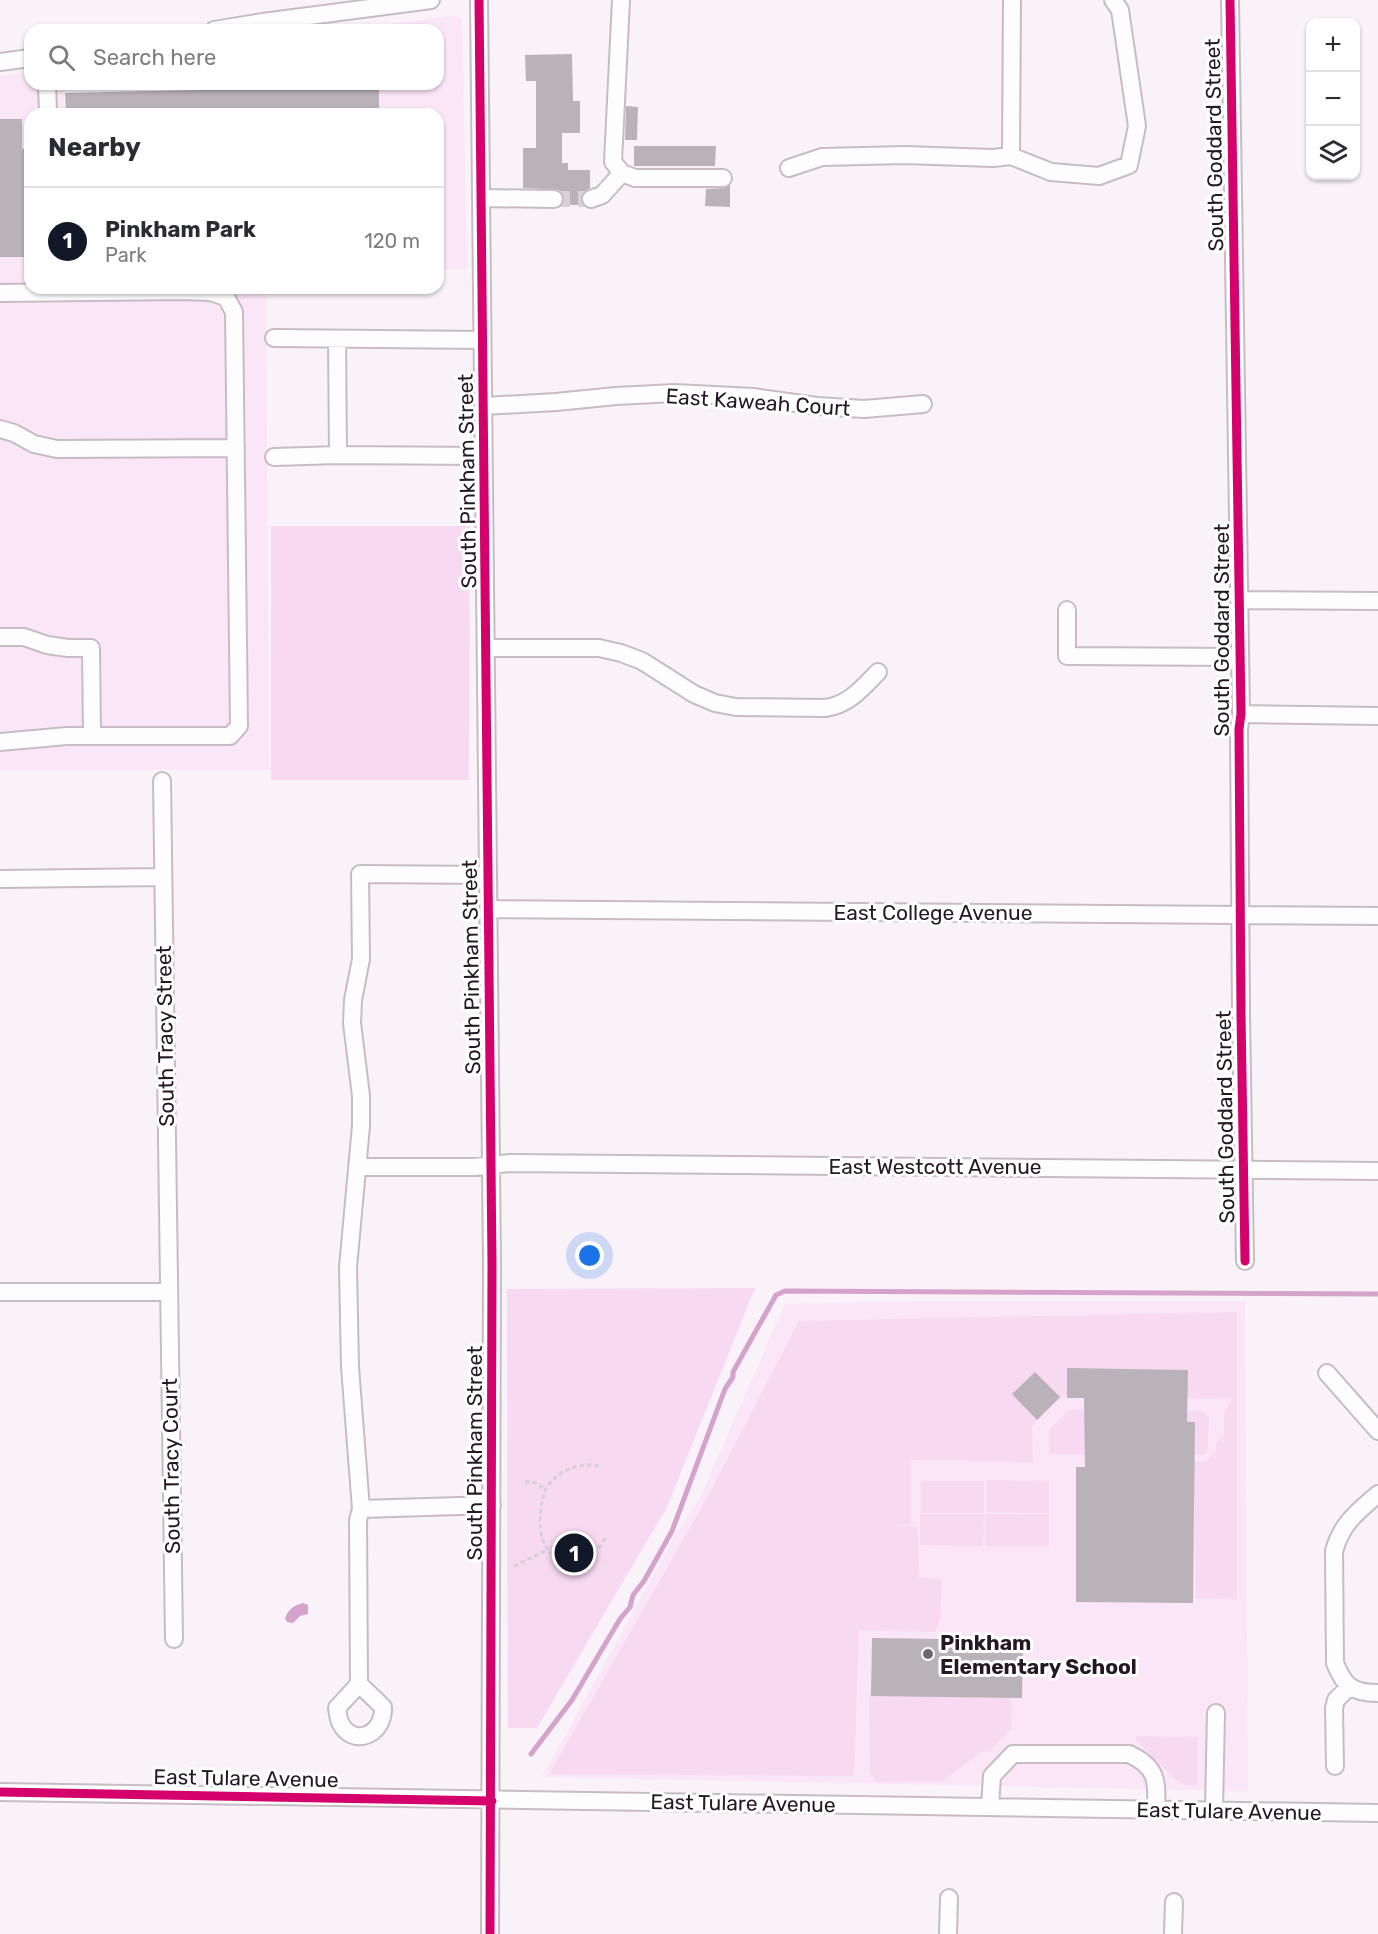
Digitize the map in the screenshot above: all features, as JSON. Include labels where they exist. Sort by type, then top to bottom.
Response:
[{"type":"street","points":[[251,24],[431,0]]},
{"type":"street","name":"South Pinkham Street","points":[[479,0],[491,1165],[492,1801],[490,1934]]},
{"type":"street","points":[[621,0],[613,162],[622,173],[634,178],[723,178]]},
{"type":"street","points":[[1011,156],[1012,0]]},
{"type":"street","points":[[789,168],[822,157],[905,155],[993,158],[1011,156],[1051,172],[1099,176],[1129,165],[1137,126],[1120,10],[1113,0]]},
{"type":"street","name":"South Goddard Street","points":[[1230,0],[1241,714],[1239,729],[1241,1015],[1245,1261]]},
{"type":"street","points":[[0,62],[24,59]]},
{"type":"street","points":[[47,90],[48,108]]},
{"type":"street","points":[[591,199],[602,195],[622,173]]},
{"type":"street","points":[[482,198],[554,199]]},
{"type":"street","points":[[0,293],[24,292]]},
{"type":"street","points":[[0,742],[92,735],[230,736],[239,726],[234,312],[226,297],[216,294]]},
{"type":"street","points":[[274,338],[482,340]]},
{"type":"street","points":[[337,339],[338,455]]},
{"type":"street","name":"East Kaweah Court","points":[[484,406],[675,393],[753,397],[817,406],[864,409],[923,404]]},
{"type":"street","points":[[0,429],[34,444],[57,449],[236,448]]},
{"type":"street","points":[[274,457],[484,456]]},
{"type":"street","points":[[1239,600],[1378,601]]},
{"type":"street","points":[[1067,610],[1067,656],[1239,657]]},
{"type":"street","points":[[0,637],[24,637],[47,645],[91,648],[92,735]]},
{"type":"street","points":[[487,648],[599,648],[621,653],[642,661],[694,694],[736,707],[837,707],[850,700],[878,672]]},
{"type":"street","points":[[1241,714],[1378,716]]},
{"type":"street","name":"South Tracy Street","points":[[162,781],[169,1292]]},
{"type":"street","name":"South Pinkham Street","points":[[359,1684],[358,1520],[361,1509],[350,1367],[348,1267],[362,1096],[352,1023],[353,1000],[361,959],[360,874],[488,875]]},
{"type":"street","points":[[0,879],[163,877]]},
{"type":"street","name":"East College Avenue","points":[[489,909],[1378,916]]},
{"type":"street","name":"East Westcott Avenue","points":[[491,1165],[510,1163],[1378,1171]]},
{"type":"street","points":[[357,1167],[491,1165]]},
{"type":"street","points":[[0,1292],[169,1292]]},
{"type":"street","name":"South Tracy Court","points":[[169,1292],[174,1639]]},
{"type":"street","points":[[1327,1373],[1378,1431]]},
{"type":"street","points":[[1378,1494],[1349,1519],[1338,1536],[1334,1551],[1335,1662],[1341,1678],[1349,1687],[1378,1693]]},
{"type":"street","name":"South Pinkham Street","points":[[361,1509],[492,1505]]},
{"type":"street","points":[[1335,1766],[1334,1708],[1336,1700],[1349,1687]]},
{"type":"street","points":[[1214,1810],[1216,1713]]},
{"type":"street","points":[[990,1807],[992,1776],[1013,1754],[1129,1754],[1143,1762],[1154,1774],[1156,1809]]},
{"type":"street","name":"East Tulare Avenue","points":[[0,1792],[1378,1813]]},
{"type":"street","points":[[948,1934],[949,1898]]},
{"type":"street","points":[[1173,1934],[1174,1902]]},
{"type":"path","points":[[599,1466],[589,1464],[576,1466],[561,1474],[546,1489],[542,1500],[540,1535],[548,1549],[560,1558],[584,1557],[593,1553],[605,1538]]},
{"type":"path","points":[[525,1482],[533,1482],[546,1489]]},
{"type":"path","points":[[514,1566],[548,1549]]},
{"type":"shaded area","points":[[451,16],[462,18],[467,269],[444,269],[444,108],[195,108],[195,90],[444,90],[444,24],[390,24]]},
{"type":"shaded area","points":[[24,73],[24,90],[64,90],[64,108],[24,108],[24,294],[266,294],[269,770],[0,770],[0,76]]},
{"type":"shaded area","points":[[271,526],[470,526],[469,780],[271,780]]},
{"type":"shaded area","points":[[755,1288],[667,1507],[537,1728],[508,1728],[507,1289]]},
{"type":"shaded area","name":"Pinkham Elementary School","points":[[918,1301],[1245,1301],[1248,1791],[542,1777],[678,1530],[700,1498],[785,1304]]},
{"type":"shaded area","points":[[1237,1312],[1237,1599],[1196,1598],[1194,1462],[1206,1461],[1216,1451],[1216,1443],[1224,1435],[1224,1413],[1232,1399],[1063,1396],[1032,1426],[1033,1462],[911,1460],[911,1525],[890,1525],[918,1527],[919,1578],[942,1579],[940,1620],[935,1632],[859,1630],[854,1776],[549,1774],[706,1500],[799,1321]]},
{"type":"shaded area","points":[[1069,1410],[1202,1411],[1209,1418],[1208,1449],[1203,1455],[1049,1454],[1049,1430]]},
{"type":"shaded area","points":[[986,1480],[1049,1481],[1049,1513],[986,1512]]},
{"type":"shaded area","points":[[921,1481],[984,1481],[984,1513],[921,1513]]},
{"type":"shaded area","points":[[920,1514],[984,1514],[983,1546],[920,1545]]},
{"type":"shaded area","points":[[985,1514],[1049,1514],[1049,1546],[985,1546]]},
{"type":"shaded area","points":[[303,1603],[308,1605],[308,1614],[300,1616],[293,1623],[287,1622],[285,1618],[290,1610]]},
{"type":"shaded area","points":[[869,1695],[1009,1698],[1012,1703],[1011,1729],[990,1751],[981,1752],[943,1781],[876,1782],[870,1773]]},
{"type":"shaded area","points":[[1135,1736],[1198,1737],[1198,1785],[1185,1785],[1175,1779],[1138,1742]]},
{"type":"building","points":[[572,54],[573,101],[580,101],[580,133],[562,133],[562,163],[568,163],[568,170],[590,170],[590,188],[583,192],[581,197],[583,205],[562,205],[563,193],[559,190],[523,188],[523,148],[536,148],[536,81],[526,81],[525,55]]},
{"type":"building","points":[[379,90],[379,108],[66,108],[65,93]]},
{"type":"building","points":[[626,106],[638,107],[637,140],[625,140]]},
{"type":"building","points":[[0,119],[22,119],[24,257],[0,257]]},
{"type":"building","points":[[634,146],[716,146],[715,166],[634,166]]},
{"type":"building","points":[[730,185],[730,207],[705,206],[706,189],[724,188]]},
{"type":"building","points":[[1067,1368],[1188,1370],[1187,1422],[1195,1422],[1193,1603],[1076,1602],[1076,1467],[1085,1467],[1084,1398],[1067,1398]]},
{"type":"building","points":[[1035,1372],[1060,1397],[1037,1420],[1012,1394]]},
{"type":"building","points":[[872,1638],[1023,1640],[1022,1698],[871,1696]]},
{"type":"waterway","points":[[531,1754],[572,1700],[620,1619],[630,1607],[633,1595],[644,1581],[672,1531],[725,1389],[776,1295],[785,1291],[1378,1294]]},
{"type":"tunnel","points":[[554,199],[591,199]]},
{"type":"cycle path","points":[[479,0],[492,1264],[490,1934]]},
{"type":"cycle path","points":[[1230,0],[1241,714],[1239,729],[1241,1015],[1245,1261]]},
{"type":"cycle path","points":[[0,1792],[492,1801]]},
{"type":"place","name":"Pinkham Park","points":[[574,1553]]},
{"type":"place","name":"Pinkham Elementary School","points":[[928,1654]]}]
